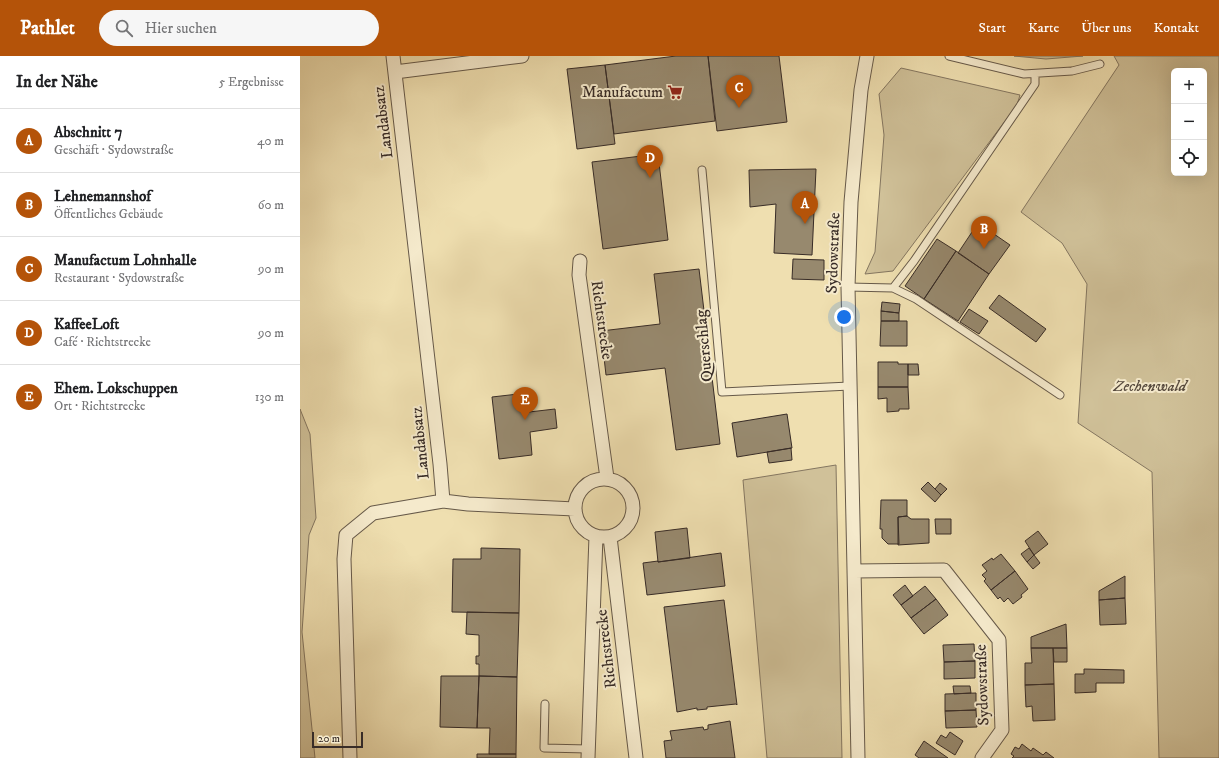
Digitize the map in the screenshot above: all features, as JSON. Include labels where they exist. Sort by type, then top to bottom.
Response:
[{"type":"street","name":"Landabsatz","points":[[350,758],[344,559],[346,535],[373,513],[442,501],[440,464],[393,56]]},
{"type":"street","points":[[395,72],[522,56]]},
{"type":"street","name":"Sydowstraße","points":[[858,758],[848,287],[851,202],[861,90],[867,56]]},
{"type":"street","name":"Richtstrecke","points":[[580,261],[579,275],[607,478]]},
{"type":"street","points":[[607,478],[622,484],[628,490],[634,505],[633,516],[628,526],[620,533],[610,537],[596,536],[588,532],[581,526],[575,509],[576,500],[584,486],[591,481],[607,478]]},
{"type":"street","points":[[442,501],[468,504],[575,509]]},
{"type":"street","name":"Richtstrecke","points":[[588,753],[596,536]]},
{"type":"street","name":"Richtstrecke","points":[[610,537],[636,758]]},
{"type":"street","name":"Sydowstraße","points":[[854,571],[944,570],[999,640],[1002,730],[982,758]]},
{"type":"lane","points":[[949,56],[1024,74],[1072,71],[1100,64]]},
{"type":"lane","points":[[893,288],[914,261],[1035,84],[1035,74]]},
{"type":"lane","name":"Querschlag","points":[[702,170],[722,392],[850,386]]},
{"type":"lane","points":[[848,287],[893,288],[916,299],[1060,395]]},
{"type":"lane","points":[[545,704],[544,748],[588,753]]},
{"type":"green space","points":[[1014,56],[1083,56],[1046,59]]},
{"type":"green space","name":"Zechenwald","points":[[1114,56],[1219,56],[1219,758],[1159,758],[1152,472],[1078,423],[1087,284],[1062,243],[1021,212],[1119,65]]},
{"type":"green space","points":[[901,68],[1020,95],[1017,105],[893,271],[865,274],[875,252],[884,135],[879,94]]},
{"type":"green space","points":[[300,409],[310,434],[316,518],[309,535],[302,632],[315,758],[300,758]]},
{"type":"green space","points":[[836,465],[842,758],[767,758],[743,480]]},
{"type":"building","points":[[676,56],[708,56],[715,121],[614,134],[605,65]]},
{"type":"building","points":[[708,56],[779,56],[787,122],[717,131]]},
{"type":"building","points":[[605,65],[615,144],[577,149],[567,69]]},
{"type":"building","points":[[658,154],[668,240],[603,249],[592,162]]},
{"type":"building","points":[[816,169],[812,255],[774,253],[776,204],[750,207],[749,170]]},
{"type":"building","points":[[978,223],[1010,245],[989,274],[958,253]]},
{"type":"building","points":[[937,239],[956,251],[924,299],[905,286]]},
{"type":"building","points":[[956,251],[989,274],[958,321],[924,299]]},
{"type":"building","points":[[793,259],[824,260],[824,280],[792,279]]},
{"type":"building","points":[[699,269],[720,444],[676,450],[665,368],[606,375],[601,331],[660,324],[654,274]]},
{"type":"building","points":[[999,295],[1046,329],[1036,342],[989,308]]},
{"type":"building","points":[[882,302],[900,304],[899,313],[881,311]]},
{"type":"building","points":[[969,309],[988,321],[979,334],[960,322]]},
{"type":"building","points":[[881,311],[899,313],[899,321],[881,321]]},
{"type":"building","points":[[881,321],[907,321],[907,346],[880,346]]},
{"type":"building","points":[[878,362],[898,362],[898,364],[908,364],[908,387],[878,387]]},
{"type":"building","points":[[908,364],[918,364],[919,375],[908,375]]},
{"type":"building","points":[[878,387],[908,387],[909,409],[899,409],[899,411],[887,412],[887,398],[878,399]]},
{"type":"building","points":[[527,393],[529,412],[555,409],[557,428],[530,432],[532,455],[499,459],[492,397]]},
{"type":"building","points":[[787,414],[792,448],[737,457],[732,423]]},
{"type":"building","points":[[791,448],[792,460],[769,463],[767,452]]},
{"type":"building","points":[[928,482],[941,495],[935,502],[921,489]]},
{"type":"building","points":[[940,483],[947,489],[941,495],[935,489]]},
{"type":"building","points":[[881,500],[907,500],[907,516],[898,517],[899,544],[888,544],[882,538],[882,529],[880,529]]},
{"type":"building","points":[[907,516],[911,519],[929,519],[929,543],[898,545],[898,517]]},
{"type":"building","points":[[935,519],[951,519],[951,534],[936,534]]},
{"type":"building","points":[[687,528],[690,558],[658,562],[655,532]]},
{"type":"building","points":[[1038,531],[1048,544],[1034,555],[1025,541]]},
{"type":"building","points":[[481,548],[520,549],[519,613],[452,612],[453,559],[481,559]]},
{"type":"building","points":[[1029,548],[1034,555],[1027,562],[1021,554]]},
{"type":"building","points":[[721,553],[725,586],[647,595],[643,563]]},
{"type":"building","points":[[1001,554],[1015,571],[991,590],[984,581],[986,579],[982,575],[987,571],[982,565]]},
{"type":"building","points":[[1034,555],[1040,563],[1033,569],[1027,562]]},
{"type":"building","points":[[1015,571],[1028,589],[1021,595],[1022,597],[1013,604],[1008,598],[1004,602],[1000,597],[998,599],[991,590]]},
{"type":"building","points":[[1125,576],[1125,598],[1099,600],[1099,591]]},
{"type":"building","points":[[905,585],[913,596],[901,605],[893,595]]},
{"type":"building","points":[[925,586],[936,599],[911,618],[901,605]]},
{"type":"building","points":[[1125,598],[1126,624],[1100,625],[1099,600]]},
{"type":"building","points":[[936,599],[948,615],[924,634],[911,618]]},
{"type":"building","points":[[724,600],[737,705],[707,707],[707,709],[697,710],[697,708],[677,712],[664,607]]},
{"type":"building","points":[[467,612],[519,613],[517,677],[479,676],[479,664],[476,664],[476,656],[479,656],[479,635],[466,634]]},
{"type":"building","points":[[1066,624],[1067,648],[1031,648],[1031,637]]},
{"type":"building","points":[[974,644],[975,661],[944,662],[943,645]]},
{"type":"building","points":[[1031,648],[1053,648],[1054,684],[1025,685],[1025,663],[1032,663]]},
{"type":"building","points":[[1053,648],[1067,648],[1067,662],[1054,662]]},
{"type":"building","points":[[975,661],[975,678],[944,679],[944,662]]},
{"type":"building","points":[[1084,669],[1124,670],[1124,683],[1096,683],[1096,692],[1075,693],[1075,674],[1084,674]]},
{"type":"building","points":[[441,676],[479,676],[477,728],[440,727]]},
{"type":"building","points":[[479,676],[517,677],[516,754],[489,754],[490,728],[477,728]]},
{"type":"building","points":[[1054,684],[1055,720],[1033,721],[1032,706],[1026,707],[1025,685]]},
{"type":"building","points":[[953,686],[970,686],[971,693],[954,694]]},
{"type":"building","points":[[976,693],[976,710],[945,711],[945,694]]},
{"type":"building","points":[[976,710],[977,727],[946,728],[945,711]]},
{"type":"building","points":[[730,721],[735,758],[666,758],[664,741],[672,740],[670,731],[703,727],[704,730],[708,729],[708,725]]},
{"type":"building","points":[[950,732],[963,741],[955,755],[936,743],[941,735],[946,738]]},
{"type":"building","points":[[924,741],[948,758],[919,758],[915,755]]},
{"type":"building","points":[[1022,744],[1031,751],[1033,748],[1043,755],[1046,752],[1054,758],[1012,758],[1014,756],[1011,754],[1015,747],[1019,749]]},
{"type":"building","points":[[477,754],[516,754],[516,758],[477,758]]},
{"type":"place","name":"Manufactum","points":[[675,92]]},
{"type":"place","name":"Manufactum Lohnhalle","points":[[739,108]]},
{"type":"place","name":"KaffeeLoft","points":[[650,178]]},
{"type":"place","name":"Abschnitt 7","points":[[805,224]]},
{"type":"place","name":"Lehnemannshof","points":[[984,249]]},
{"type":"place","name":"Ehem. Lokschuppen","points":[[525,420]]}]
